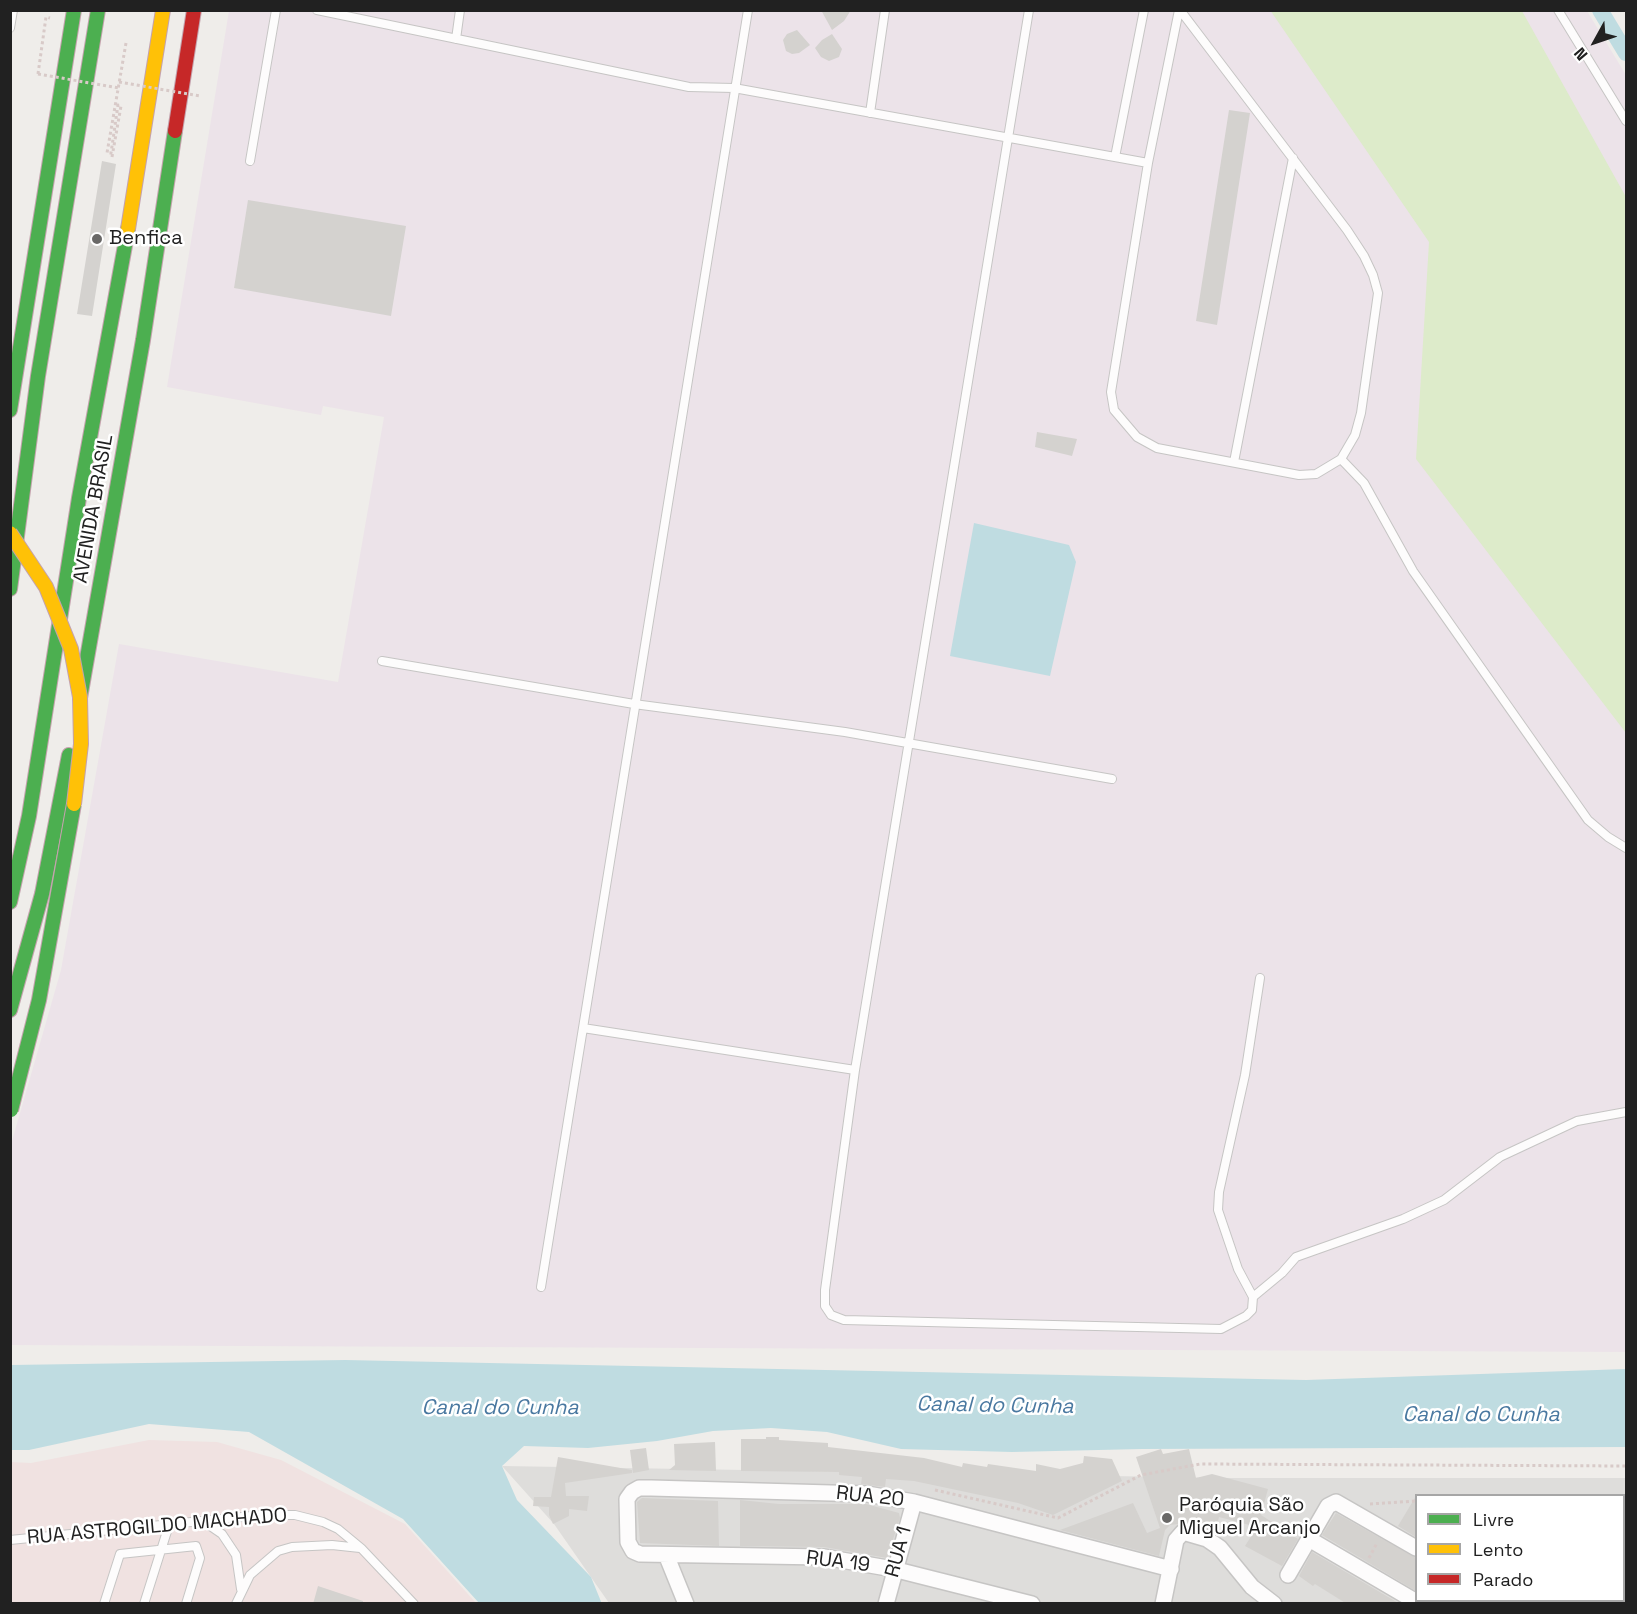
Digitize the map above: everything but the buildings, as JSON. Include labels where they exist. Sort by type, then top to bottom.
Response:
[{"type":"highway","points":[[10,410],[74,10]]},
{"type":"highway","points":[[10,589],[38,376],[98,10]]},
{"type":"highway","name":"AVENIDA BRASIL","points":[[10,902],[29,816],[163,10]]},
{"type":"highway","name":"AVENIDA BRASIL","points":[[10,1010],[42,894],[99,597],[194,10]]},
{"type":"highway","points":[[103,444],[105,350]]},
{"type":"highway","points":[[99,597],[102,491]]},
{"type":"highway","points":[[10,533],[41,578],[65,631],[75,665],[81,730],[79,780],[72,826],[39,1000],[11,1111]]},
{"type":"street","points":[[10,361],[24,318]]},
{"type":"street","name":"RUA 20","points":[[640,1554],[633,1551],[628,1542],[626,1514],[627,1499],[639,1488],[867,1494],[914,1502],[1171,1569]]},
{"type":"street","name":"RUA 1","points":[[886,1604],[893,1569],[914,1502]]},
{"type":"street","points":[[1288,1575],[1328,1506],[1336,1502],[1415,1547]]},
{"type":"street","points":[[1163,1604],[1179,1535],[1183,1532],[1192,1533],[1220,1548],[1252,1587],[1274,1604]]},
{"type":"street","points":[[1310,1539],[1415,1600]]},
{"type":"street","name":"RUA 19","points":[[640,1554],[667,1557],[824,1557],[893,1569],[1032,1604]]},
{"type":"street","points":[[667,1557],[686,1604]]},
{"type":"lane","points":[[10,28],[13,10]]},
{"type":"lane","points":[[250,161],[276,10]]},
{"type":"lane","points":[[317,10],[689,87],[734,87],[1148,163]]},
{"type":"lane","points":[[456,39],[460,10]]},
{"type":"lane","points":[[541,1287],[748,10]]},
{"type":"lane","points":[[870,113],[885,10]]},
{"type":"lane","points":[[1029,10],[855,1070],[825,1290],[825,1306],[831,1315],[844,1320],[1221,1329],[1238,1323],[1252,1310],[1252,1297],[1234,1259],[1218,1210],[1219,1192],[1245,1074],[1260,978]]},
{"type":"lane","points":[[1116,157],[1144,10]]},
{"type":"lane","points":[[1179,10],[1293,158],[1364,256],[1378,292],[1361,412],[1355,435],[1341,459],[1327,470],[1308,474],[1157,448],[1137,437],[1114,410],[1111,392],[1148,163],[1179,10]]},
{"type":"lane","points":[[1558,10],[1626,121]]},
{"type":"lane","points":[[1234,462],[1293,158]]},
{"type":"lane","points":[[1341,459],[1364,483],[1413,571],[1588,820],[1608,837],[1626,848]]},
{"type":"lane","points":[[382,662],[634,704],[910,743],[1112,779]]},
{"type":"lane","points":[[583,1028],[855,1070]]},
{"type":"lane","points":[[1252,1297],[1282,1273],[1296,1257],[1403,1219],[1444,1200],[1500,1157],[1577,1120],[1626,1112]]},
{"type":"lane","name":"RUA ASTROGILDO MACHADO","points":[[10,1540],[202,1521],[295,1515],[323,1522],[338,1529],[361,1548],[414,1604]]},
{"type":"lane","points":[[202,1521],[222,1534],[236,1555],[242,1589]]},
{"type":"lane","points":[[144,1604],[169,1525]]},
{"type":"lane","points":[[236,1604],[242,1589],[255,1569],[278,1551],[292,1547],[332,1545],[361,1548]]},
{"type":"lane","points":[[104,1604],[120,1554],[196,1546],[200,1550],[200,1558],[186,1604]]},
{"type":"path","points":[[112,157],[121,106],[118,105],[111,153],[107,153],[126,43]]},
{"type":"path","points":[[38,74],[119,88]]},
{"type":"path","points":[[120,82],[200,96]]},
{"type":"path","points":[[929,1489],[1058,1518],[1141,1475],[1200,1464],[1626,1466]]},
{"type":"path","points":[[1344,1505],[1415,1501]]},
{"type":"path","points":[[1365,1571],[1370,1554],[1385,1530]]},
{"type":"shaded area","points":[[229,11],[1587,11],[1626,75],[1626,1352],[11,1345],[10,1148],[61,970],[119,644],[338,682],[384,417],[323,406],[321,415],[167,387]]},
{"type":"shaded area","points":[[149,1440],[217,1442],[281,1460],[405,1524],[476,1603],[11,1603],[10,1462],[31,1463]]},
{"type":"shaded area","points":[[502,1466],[1231,1478],[1626,1478],[1626,1603],[609,1603],[554,1524]]},
{"type":"green space","points":[[1270,10],[1522,11],[1626,197],[1626,733],[1416,459],[1429,242]]},
{"type":"water","points":[[974,523],[1069,545],[1076,562],[1050,676],[950,656]]},
{"type":"water","name":"Canal do Cunha","points":[[345,1360],[1306,1380],[1626,1369],[1626,1447],[1142,1449],[1012,1452],[901,1449],[827,1432],[771,1428],[713,1431],[657,1441],[588,1448],[524,1446],[502,1466],[517,1500],[591,1577],[602,1604],[479,1603],[403,1519],[249,1432],[149,1424],[29,1450],[11,1450],[11,1365]]},
{"type":"waterway","points":[[1600,10],[1626,53]]},
{"type":"traffic: fast","points":[[10,410],[74,10]]},
{"type":"traffic: fast","points":[[10,589],[38,376],[98,10]]},
{"type":"traffic: fast","points":[[80,698],[143,340],[175,131]]},
{"type":"traffic: fast","points":[[10,902],[29,816],[79,498],[128,229]]},
{"type":"traffic: fast","points":[[10,1010],[42,894],[69,755]]},
{"type":"traffic: fast","points":[[11,1110],[39,1000],[74,804]]},
{"type":"traffic: slow","points":[[128,229],[163,10]]},
{"type":"traffic: slow","points":[[10,533],[46,587],[71,649],[80,697],[81,744],[74,804]]},
{"type":"traffic: jam","points":[[175,131],[194,10]]},
{"type":"place","name":"Benfica","points":[[97,239]]},
{"type":"place","name":"Paróquia São Miguel Arcanjo","points":[[1167,1518]]}]
